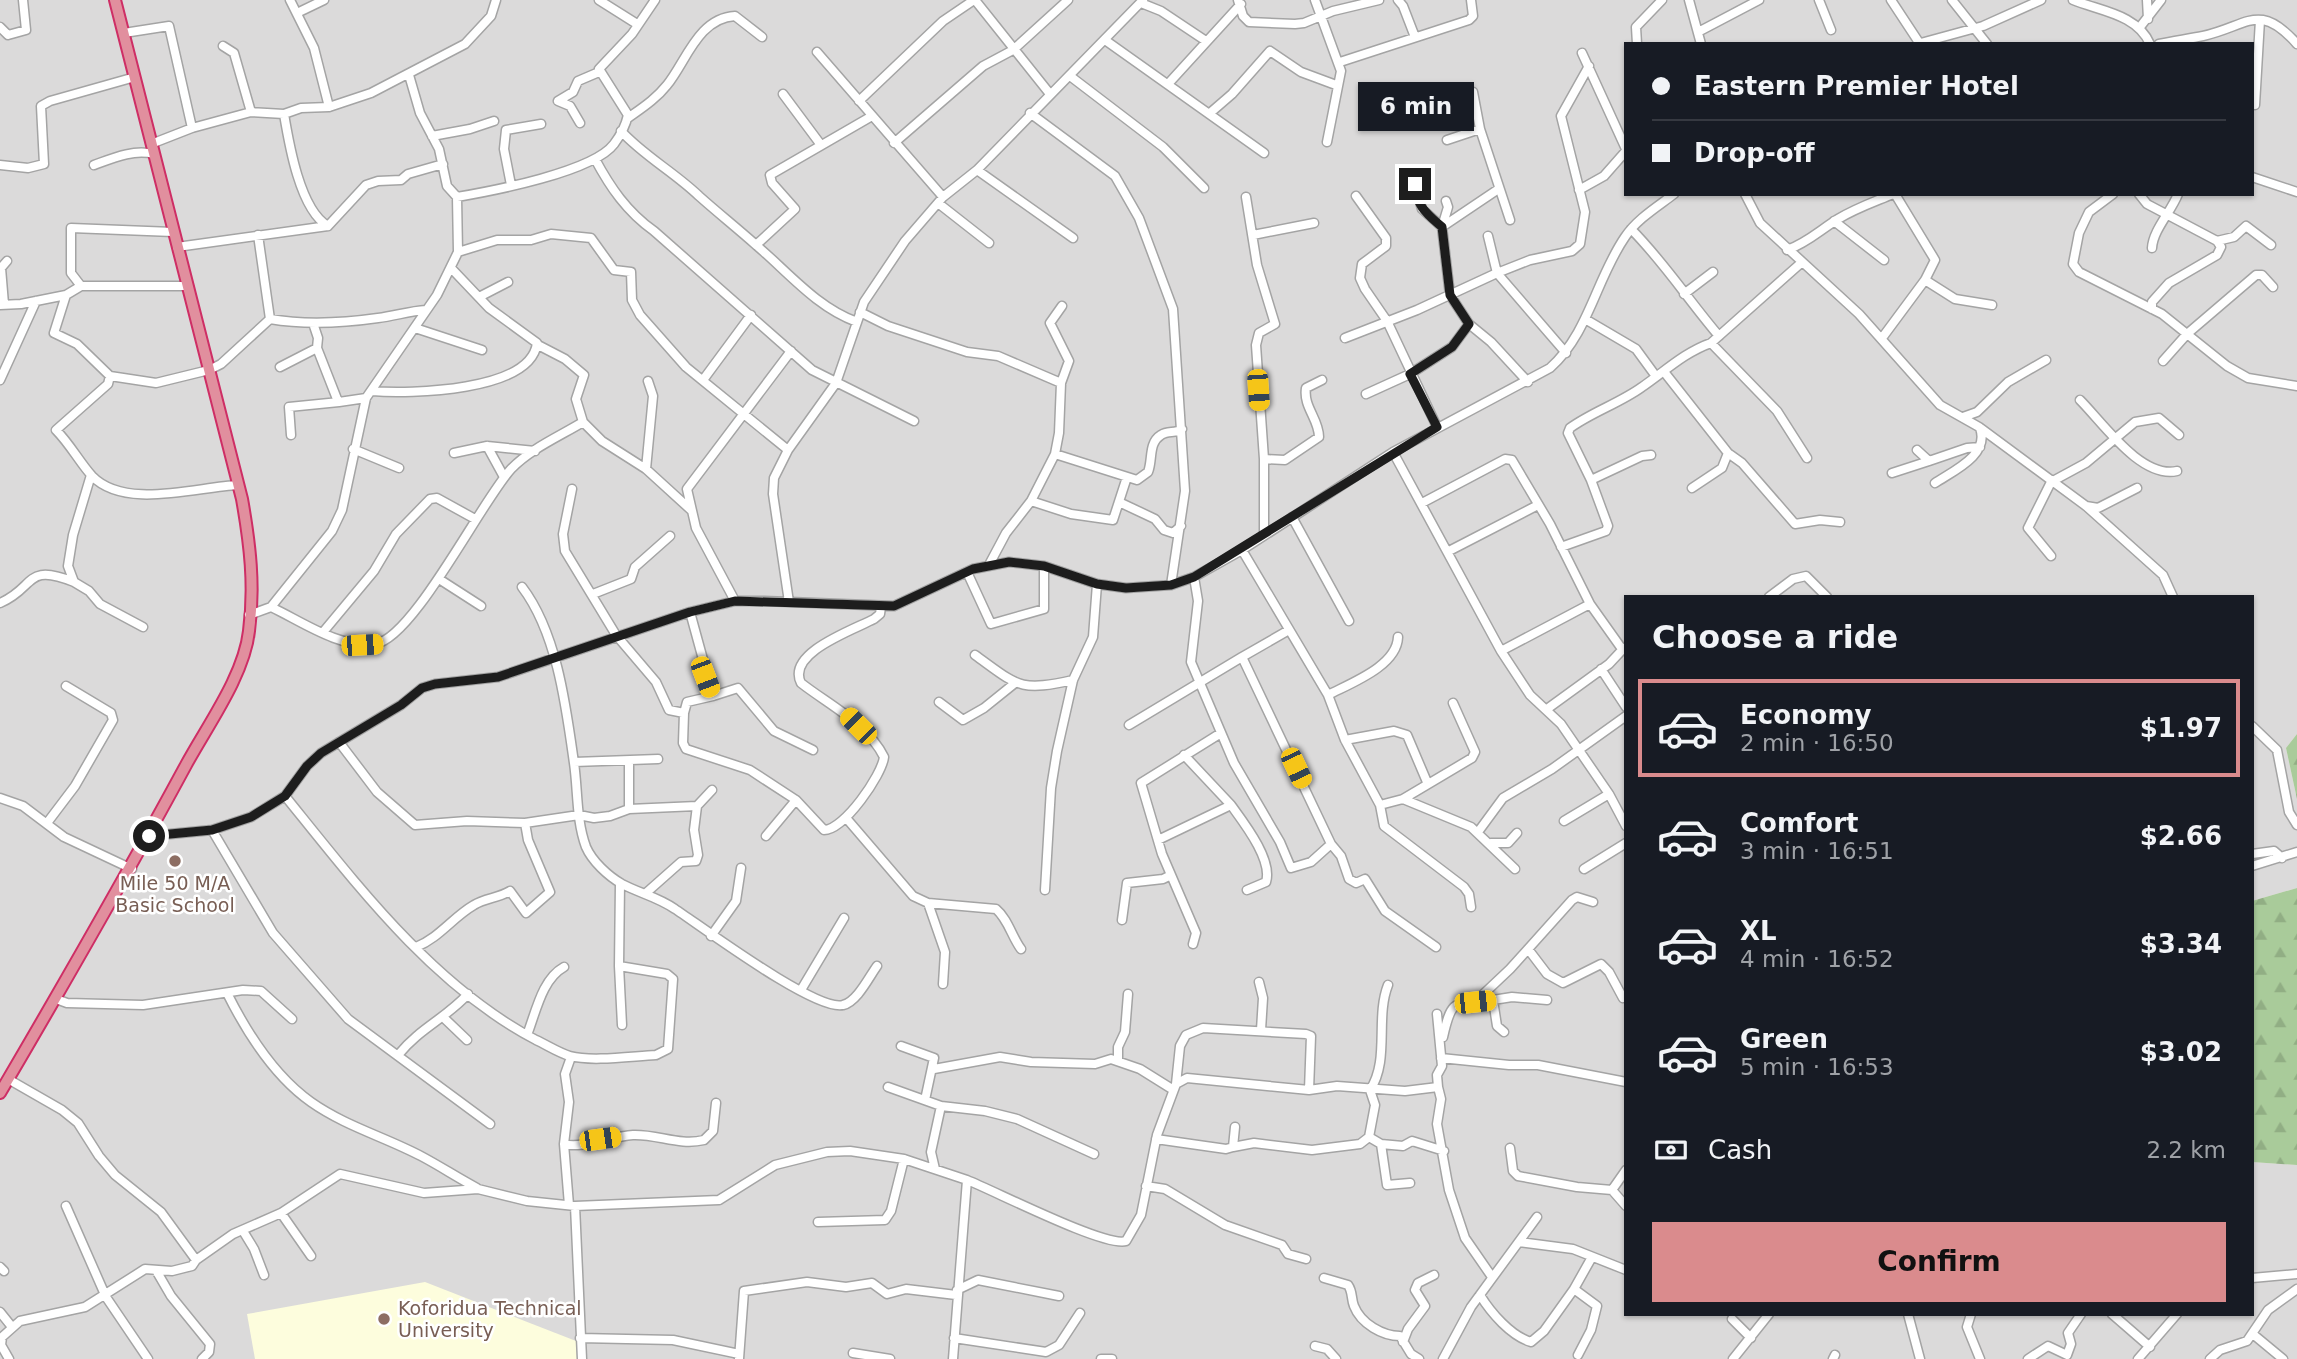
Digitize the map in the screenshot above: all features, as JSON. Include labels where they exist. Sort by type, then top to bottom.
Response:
[{"type":"highway","points":[[0,1093],[132,869],[233,678],[247,643],[253,576],[238,485],[115,0]]},
{"type":"street","points":[[0,27],[8,35],[26,30],[23,0]]},
{"type":"street","points":[[290,0],[314,48],[329,107]]},
{"type":"street","points":[[297,13],[324,0]]},
{"type":"street","points":[[94,165],[106,159],[153,149],[192,128],[251,112],[284,114],[302,108],[329,107],[361,97],[410,75],[465,44],[491,16],[496,0]]},
{"type":"street","points":[[599,0],[638,24]]},
{"type":"street","points":[[580,123],[570,106],[558,101],[573,92],[578,81],[599,72],[602,64],[638,24],[655,0]]},
{"type":"street","points":[[859,100],[943,21],[974,0],[1050,94]]},
{"type":"street","points":[[894,143],[983,66],[1013,50],[1068,0]]},
{"type":"street","points":[[1315,0],[1340,62],[1341,71],[1336,85],[1328,142]]},
{"type":"street","points":[[1240,2],[1243,16],[1249,22],[1295,24],[1379,0]]},
{"type":"street","points":[[1398,0],[1404,6],[1415,37]]},
{"type":"street","points":[[1340,62],[1469,20],[1474,16],[1471,0]]},
{"type":"street","points":[[1637,42],[1636,27],[1662,0]]},
{"type":"street","points":[[1689,0],[1700,31],[1701,42]]},
{"type":"street","points":[[1700,31],[1759,0]]},
{"type":"street","points":[[1819,0],[1831,30]]},
{"type":"street","points":[[1891,0],[1918,42]]},
{"type":"street","points":[[1952,0],[1985,42]]},
{"type":"street","points":[[1926,42],[2010,16],[2023,3],[2041,0]]},
{"type":"street","points":[[2073,0],[2130,20],[2140,27],[2149,42]]},
{"type":"street","points":[[2147,0],[2148,19]]},
{"type":"street","points":[[2140,27],[2161,0]]},
{"type":"street","points":[[789,601],[773,494],[774,478],[788,450],[836,383],[860,312],[905,241],[940,200],[977,170],[1030,113],[1142,2],[1161,11],[1206,41]]},
{"type":"street","points":[[1168,84],[1240,2]]},
{"type":"street","points":[[457,198],[532,182],[594,159],[613,145],[628,118],[655,98],[668,84],[699,34],[725,18],[734,16],[762,37]]},
{"type":"street","points":[[2255,105],[2260,20]]},
{"type":"street","points":[[2170,42],[2203,36],[2241,22],[2270,20],[2280,25],[2297,44]]},
{"type":"street","points":[[124,33],[169,26],[192,128]]},
{"type":"street","points":[[1105,40],[1265,153]]},
{"type":"street","points":[[223,46],[234,53],[251,112]]},
{"type":"street","points":[[1210,113],[1232,94],[1270,51],[1301,72],[1336,85]]},
{"type":"street","points":[[817,52],[940,200],[989,243]]},
{"type":"street","points":[[1582,53],[1612,125],[1624,146]]},
{"type":"street","points":[[1345,338],[1497,273],[1530,260],[1572,251],[1580,244],[1585,212],[1561,116],[1589,66]]},
{"type":"street","points":[[599,72],[626,110],[628,118]]},
{"type":"street","points":[[249,615],[271,607],[331,531],[346,498],[353,449],[369,394],[415,328],[458,252],[457,198],[447,186],[443,164],[420,113],[410,75]]},
{"type":"street","points":[[1070,76],[1163,147],[1204,188]]},
{"type":"street","points":[[0,165],[28,167],[44,164],[41,106],[135,77]]},
{"type":"street","points":[[1473,92],[1480,129],[1492,158],[1497,190],[1510,220]]},
{"type":"street","points":[[783,94],[821,145]]},
{"type":"street","points":[[1030,113],[1115,176],[1139,218],[1173,309],[1185,491],[1171,585]]},
{"type":"street","points":[[284,114],[292,159],[313,212],[319,221],[328,226]]},
{"type":"street","points":[[756,245],[795,209],[772,184],[770,175],[872,116]]},
{"type":"street","points":[[432,136],[470,130],[494,121]]},
{"type":"street","points":[[511,185],[504,149],[506,130],[541,124]]},
{"type":"street","points":[[1447,140],[1480,129]]},
{"type":"street","points":[[621,131],[642,153],[698,194],[721,218],[833,312],[857,322]]},
{"type":"street","points":[[1579,191],[1604,176],[1624,152]]},
{"type":"street","points":[[594,159],[608,184],[637,219],[812,370],[882,402],[914,421]]},
{"type":"street","points":[[177,247],[328,226],[366,185],[378,181],[401,180],[408,174],[443,164]]},
{"type":"street","points":[[977,170],[1073,238]]},
{"type":"street","points":[[2254,178],[2297,191]]},
{"type":"street","points":[[1415,184],[1419,206],[1427,217],[1442,227]]},
{"type":"street","points":[[1442,227],[1497,190]]},
{"type":"street","points":[[1356,196],[1386,238],[1386,246],[1362,264],[1360,278],[1387,321],[1437,427]]},
{"type":"street","points":[[149,836],[212,830],[251,817],[285,796],[307,766],[339,742],[401,705],[422,688],[498,677],[690,612],[735,601],[789,601],[881,607],[898,605],[990,563],[1017,562],[1044,566],[1097,584],[1126,588],[1171,585],[1194,577],[1242,550],[1393,452],[1528,382],[1566,353],[1631,229],[1672,196]]},
{"type":"street","points":[[1746,196],[1760,223],[1882,338],[1940,405],[1979,427],[2086,506],[2163,575],[2172,595]]},
{"type":"street","points":[[1882,338],[1925,280],[1935,260],[1895,196]]},
{"type":"street","points":[[2110,196],[2089,212],[2079,233],[2073,264],[2079,272],[2152,309],[2227,366],[2248,378],[2297,386]]},
{"type":"street","points":[[2137,196],[2217,241],[2221,247],[2217,255],[2169,283],[2152,302],[2152,309]]},
{"type":"street","points":[[2152,248],[2153,237],[2170,214],[2177,196]]},
{"type":"street","points":[[1246,197],[1257,265],[1275,324],[1257,337],[1264,459],[1264,535]]},
{"type":"street","points":[[1787,250],[1803,244],[1868,199]]},
{"type":"street","points":[[1446,201],[1448,207],[1442,227],[1450,295],[1469,324],[1491,342],[1528,382]]},
{"type":"street","points":[[1835,221],[1884,260]]},
{"type":"street","points":[[1254,235],[1314,223]]},
{"type":"street","points":[[2217,241],[2234,237],[2246,226],[2271,245]]},
{"type":"street","points":[[81,286],[71,273],[71,228],[173,232]]},
{"type":"street","points":[[1631,229],[1668,269],[1684,295],[1720,336]]},
{"type":"street","points":[[458,252],[497,240],[531,240],[551,234],[590,238],[614,270],[631,272],[632,300],[640,315],[686,367],[744,412],[760,430],[788,450]]},
{"type":"street","points":[[258,235],[270,319]]},
{"type":"street","points":[[1488,236],[1498,266],[1497,273],[1566,353]]},
{"type":"street","points":[[7,261],[1,268],[2,304],[66,295],[81,286],[186,286]]},
{"type":"street","points":[[1561,547],[1608,529],[1591,480],[1571,443],[1568,433],[1570,428],[1644,386],[1655,375],[1665,373],[1696,348],[1712,343],[1801,263]]},
{"type":"street","points":[[451,268],[479,297],[538,345],[565,359],[584,375],[576,399],[583,422],[602,441],[646,469],[692,510]]},
{"type":"street","points":[[1684,295],[1713,272]]},
{"type":"street","points":[[2163,361],[2187,334],[2256,275],[2262,275],[2273,287]]},
{"type":"street","points":[[1925,280],[1955,299],[1992,305]]},
{"type":"street","points":[[479,297],[508,282]]},
{"type":"street","points":[[66,295],[54,333],[77,344],[110,376],[156,383],[209,370],[222,364],[270,319],[313,323],[379,318],[403,311],[426,310]]},
{"type":"street","points":[[0,380],[36,301]]},
{"type":"street","points":[[990,563],[1006,533],[1031,502],[1055,454],[1059,433],[1061,383],[1069,361],[1050,323],[1062,306]]},
{"type":"street","points":[[860,312],[888,326],[967,352],[998,356],[1061,383]]},
{"type":"street","points":[[703,380],[751,315]]},
{"type":"street","points":[[1586,319],[1636,349],[1655,375]]},
{"type":"street","points":[[313,323],[318,338],[317,348],[339,402]]},
{"type":"street","points":[[1366,394],[1410,374],[1452,347],[1469,324]]},
{"type":"street","points":[[415,328],[482,349]]},
{"type":"street","points":[[1712,343],[1777,411],[1807,458]]},
{"type":"street","points":[[291,435],[289,407],[339,402],[369,394],[415,392],[500,379],[518,369],[538,345]]},
{"type":"street","points":[[279,367],[317,348]]},
{"type":"street","points":[[735,601],[702,540],[687,489],[791,351]]},
{"type":"street","points":[[1963,417],[1977,412],[2008,382],[2046,360]]},
{"type":"street","points":[[1665,373],[1728,453],[1742,463],[1795,524],[1820,520],[1840,522]]},
{"type":"street","points":[[110,376],[108,384],[55,430],[87,466],[91,475],[116,490],[140,495],[238,485]]},
{"type":"street","points":[[1264,459],[1285,460],[1319,437],[1319,430],[1305,396],[1306,388],[1321,380]]},
{"type":"street","points":[[646,469],[653,396],[648,381]]},
{"type":"street","points":[[2080,400],[2144,465],[2165,474],[2177,471]]},
{"type":"street","points":[[2051,556],[2028,528],[2051,482],[2066,476],[2135,422],[2148,418],[2163,420],[2179,435]]},
{"type":"street","points":[[271,607],[339,640],[362,645],[390,639],[439,579],[504,477],[535,451],[583,422]]},
{"type":"street","points":[[1935,483],[1971,459],[1980,447],[1982,434],[1979,427]]},
{"type":"street","points":[[1055,454],[1075,458],[1137,480],[1145,477],[1155,440],[1165,433],[1176,433],[1182,429]]},
{"type":"street","points":[[454,453],[487,446],[535,451]]},
{"type":"street","points":[[487,446],[504,477]]},
{"type":"street","points":[[1892,472],[1967,448],[1980,447]]},
{"type":"street","points":[[353,449],[399,468]]},
{"type":"street","points":[[1917,450],[1929,461]]},
{"type":"street","points":[[1393,452],[1501,652],[1530,695],[1560,723],[1609,794],[1624,822]]},
{"type":"street","points":[[1692,488],[1722,468],[1728,453]]},
{"type":"street","points":[[1591,480],[1642,456],[1651,455]]},
{"type":"street","points":[[1422,503],[1509,458],[1538,505],[1590,604],[1624,648],[1601,669],[1546,709]]},
{"type":"street","points":[[74,582],[68,566],[72,535],[91,475]]},
{"type":"street","points":[[1031,502],[1071,514],[1107,520],[1116,517],[1127,477]]},
{"type":"street","points":[[2086,506],[2098,508],[2137,488]]},
{"type":"street","points":[[572,489],[563,534],[565,551],[616,635],[656,682],[669,710],[684,713]]},
{"type":"street","points":[[324,631],[374,571],[396,534],[430,499],[437,498],[475,519]]},
{"type":"street","points":[[1119,502],[1155,519],[1168,532],[1173,533],[1181,526]]},
{"type":"street","points":[[1448,551],[1538,505]]},
{"type":"street","points":[[1293,517],[1349,621]]},
{"type":"street","points":[[593,594],[631,579],[635,567],[670,536]]},
{"type":"street","points":[[1242,550],[1328,695],[1345,740],[1380,805],[1384,826],[1464,887],[1469,894],[1471,907]]},
{"type":"street","points":[[0,603],[10,599],[35,576],[55,574],[68,566]]},
{"type":"street","points":[[967,572],[990,624],[1044,609],[1044,566]]},
{"type":"street","points":[[55,574],[89,591],[100,604],[143,626]]},
{"type":"street","points":[[1772,595],[1793,579],[1806,576],[1826,595]]},
{"type":"street","points":[[1194,577],[1198,601],[1191,662],[1243,780],[1280,842],[1291,869],[1311,862],[1331,844]]},
{"type":"street","points":[[439,579],[481,606]]},
{"type":"street","points":[[1045,890],[1051,788],[1073,680],[1093,637],[1097,584]]},
{"type":"street","points":[[522,587],[541,614],[554,658],[574,762],[579,815],[585,844],[593,860],[620,883],[675,909],[712,936],[823,1002],[844,1005],[850,1002],[877,965]]},
{"type":"street","points":[[1501,652],[1590,604]]},
{"type":"street","points":[[813,750],[774,731],[737,688],[687,702],[683,743],[686,749],[751,770],[796,800],[824,830],[830,830],[847,819],[881,767],[884,757],[846,714],[801,682],[797,669],[810,652],[874,619],[880,614],[881,607]]},
{"type":"street","points":[[690,612],[713,696]]},
{"type":"street","points":[[1129,725],[1289,630]]},
{"type":"street","points":[[1328,695],[1391,657],[1398,646],[1398,637]]},
{"type":"street","points":[[975,655],[1015,683],[1032,688],[1073,680]]},
{"type":"street","points":[[1242,657],[1331,844],[1341,856],[1349,879],[1356,883],[1365,879],[1385,911],[1436,947]]},
{"type":"street","points":[[1601,669],[1624,704]]},
{"type":"street","points":[[939,702],[963,720],[1015,683]]},
{"type":"street","points":[[47,823],[75,786],[113,720],[111,713],[66,686]]},
{"type":"street","points":[[1380,805],[1403,799],[1426,782],[1468,762],[1475,752],[1453,703]]},
{"type":"street","points":[[1478,832],[1503,798],[1578,751],[1624,717]]},
{"type":"street","points":[[2254,728],[2277,750],[2289,812],[2297,825]]},
{"type":"street","points":[[1345,740],[1394,731],[1407,735],[1426,782]]},
{"type":"street","points":[[1193,944],[1196,933],[1158,840],[1141,783],[1221,733]]},
{"type":"street","points":[[339,742],[377,792],[415,825],[467,821],[525,823],[579,815],[594,818],[629,809],[697,806]]},
{"type":"street","points":[[1184,755],[1231,805],[1255,838],[1269,874],[1266,882],[1247,890]]},
{"type":"street","points":[[574,762],[659,759]]},
{"type":"street","points":[[629,761],[629,809]]},
{"type":"street","points":[[646,893],[681,862],[696,861],[698,855],[694,830],[697,806],[712,790]]},
{"type":"street","points":[[1564,821],[1609,794]]},
{"type":"street","points":[[285,796],[336,859],[416,947],[468,994],[527,1035],[571,1057],[647,1055],[668,1049],[673,979],[667,974],[619,966]]},
{"type":"street","points":[[0,798],[23,806],[64,837],[132,869]]},
{"type":"street","points":[[1403,799],[1451,817],[1478,832],[1515,869]]},
{"type":"street","points":[[766,836],[796,800]]},
{"type":"street","points":[[1158,840],[1231,805]]},
{"type":"street","points":[[847,819],[913,896],[928,903],[996,909],[1003,915],[1010,934],[1021,949]]},
{"type":"street","points":[[416,947],[436,937],[461,913],[481,901],[510,891],[526,913],[552,890],[528,840],[525,823]]},
{"type":"street","points":[[212,830],[286,950],[348,1019],[399,1054],[489,1124]]},
{"type":"street","points":[[1491,843],[1508,843],[1517,833]]},
{"type":"street","points":[[1584,869],[1624,845]]},
{"type":"street","points":[[2254,854],[2274,851],[2283,858]]},
{"type":"street","points":[[2254,865],[2297,852]]},
{"type":"street","points":[[712,936],[736,901],[741,869]]},
{"type":"street","points":[[1122,920],[1127,883],[1163,879],[1171,875]]},
{"type":"street","points":[[620,883],[619,966],[622,1024]]},
{"type":"street","points":[[1475,1002],[1572,900],[1577,897],[1593,902]]},
{"type":"street","points":[[928,903],[945,952],[943,984]]},
{"type":"street","points":[[800,990],[844,918]]},
{"type":"street","points":[[1528,949],[1547,974],[1563,983],[1601,964],[1609,971],[1624,996]]},
{"type":"street","points":[[527,1035],[548,983],[554,973],[564,967]]},
{"type":"street","points":[[1259,982],[1264,998],[1261,1030]]},
{"type":"street","points":[[1370,1090],[1375,1083],[1380,1056],[1381,1009],[1388,985]]},
{"type":"street","points":[[56,999],[67,1003],[143,1005],[243,990],[261,992],[292,1019]]},
{"type":"street","points":[[227,993],[245,1029],[288,1082],[311,1102],[357,1128],[421,1156],[478,1189],[538,1203],[572,1206],[719,1200],[775,1165],[827,1152],[850,1151],[904,1159],[967,1180],[1091,1235],[1118,1244],[1126,1241],[1137,1227],[1156,1139],[1174,1087],[1180,1046],[1192,1030],[1261,1030],[1311,1036],[1309,1090]]},
{"type":"street","points":[[399,1054],[425,1026],[443,1017],[468,994]]},
{"type":"street","points":[[1118,1061],[1118,1047],[1125,1032],[1128,994]]},
{"type":"street","points":[[1441,1044],[1450,1008],[1455,1004],[1512,997],[1548,1000]]},
{"type":"street","points":[[1493,1000],[1497,1026],[1504,1032]]},
{"type":"street","points":[[1437,1014],[1442,1066],[1437,1075],[1441,1099],[1437,1124],[1444,1151],[1446,1177],[1459,1224],[1474,1254],[1492,1277]]},
{"type":"street","points":[[443,1017],[467,1040]]},
{"type":"street","points":[[901,1046],[932,1055],[934,1069],[925,1100]]},
{"type":"street","points":[[571,1057],[565,1074],[569,1102],[564,1144],[572,1206],[582,1359]]},
{"type":"street","points":[[934,1069],[1000,1057],[1058,1063],[1118,1061],[1174,1087]]},
{"type":"street","points":[[1441,1058],[1538,1065],[1578,1075],[1624,1082]]},
{"type":"street","points":[[8,1079],[62,1110],[78,1123],[99,1156],[116,1175],[161,1212],[196,1260]]},
{"type":"street","points":[[1174,1087],[1187,1079],[1309,1090],[1337,1086],[1405,1091],[1438,1087]]},
{"type":"street","points":[[888,1087],[941,1106],[985,1111],[1017,1119],[1094,1154]]},
{"type":"street","points":[[1156,1139],[1215,1149],[1254,1143],[1312,1150],[1360,1144],[1369,1137],[1375,1105],[1370,1090]]},
{"type":"street","points":[[564,1144],[575,1148],[600,1139],[635,1135],[680,1142],[704,1140],[713,1131],[716,1102]]},
{"type":"street","points":[[935,1169],[931,1152],[941,1106]]},
{"type":"street","points":[[1233,1147],[1235,1127]]},
{"type":"street","points":[[1369,1137],[1381,1144],[1403,1146],[1412,1141],[1444,1151]]},
{"type":"street","points":[[1381,1144],[1387,1185],[1410,1183]]},
{"type":"street","points":[[1510,1148],[1513,1171],[1518,1175],[1577,1187],[1612,1190],[1624,1204]]},
{"type":"street","points":[[818,1222],[886,1220],[904,1159]]},
{"type":"street","points":[[1612,1190],[1624,1173]]},
{"type":"street","points":[[9,1359],[1,1341],[12,1327],[32,1317],[85,1307],[106,1297],[145,1269],[157,1272],[192,1266],[196,1260],[243,1231],[281,1213],[340,1174],[424,1193],[478,1189]]},
{"type":"street","points":[[953,1359],[967,1180]]},
{"type":"street","points":[[1146,1186],[1165,1189],[1225,1225],[1282,1245],[1288,1254],[1306,1259]]},
{"type":"street","points":[[66,1206],[106,1297],[148,1359]]},
{"type":"street","points":[[281,1213],[311,1256]]},
{"type":"street","points":[[1444,1359],[1471,1307],[1537,1217]]},
{"type":"street","points":[[243,1231],[254,1249],[264,1275]]},
{"type":"street","points":[[1518,1242],[1573,1249],[1624,1269]]},
{"type":"street","points":[[1480,1295],[1489,1310],[1517,1336],[1531,1342],[1544,1331],[1574,1289],[1592,1257]]},
{"type":"street","points":[[157,1272],[171,1296],[210,1344],[209,1352],[202,1359]]},
{"type":"street","points":[[2254,1278],[2297,1274]]},
{"type":"street","points":[[1403,1342],[1408,1329],[1425,1306],[1416,1295],[1418,1283],[1434,1275]]},
{"type":"street","points":[[1324,1278],[1348,1284],[1354,1307],[1361,1317],[1388,1336],[1400,1335],[1419,1359]]},
{"type":"street","points":[[580,1338],[673,1340],[739,1356],[744,1291],[807,1282],[846,1287],[872,1283],[887,1294],[906,1289],[957,1293],[967,1283],[978,1280],[1059,1296]]},
{"type":"street","points":[[1574,1289],[1597,1306],[1591,1330],[1578,1355]]},
{"type":"street","points":[[2210,1359],[2220,1350],[2238,1346],[2253,1335],[2269,1310],[2297,1290]]},
{"type":"street","points":[[1471,1307],[1489,1310]]},
{"type":"street","points":[[0,1312],[12,1327]]},
{"type":"street","points":[[954,1338],[1046,1352],[1059,1345],[1080,1313]]},
{"type":"street","points":[[1733,1359],[1768,1316]]},
{"type":"street","points":[[1909,1316],[1920,1359]]},
{"type":"street","points":[[1970,1316],[1967,1327],[1980,1359]]},
{"type":"street","points":[[2028,1359],[2048,1346],[2069,1357],[2071,1344],[2068,1333],[2080,1316]]},
{"type":"street","points":[[2114,1316],[2150,1348]]},
{"type":"street","points":[[2138,1359],[2175,1316]]},
{"type":"street","points":[[1732,1319],[1751,1338]]},
{"type":"street","points":[[2253,1335],[2283,1359]]},
{"type":"street","points":[[1315,1346],[1327,1349],[1336,1359]]},
{"type":"street","points":[[853,1353],[890,1359]]},
{"type":"street","points":[[1101,1359],[1112,1359]]},
{"type":"shaded area","points":[[0,0],[111,0],[238,504],[247,579],[245,617],[238,655],[220,698],[88,934],[0,1081]]},
{"type":"shaded area","points":[[119,0],[2297,0],[2297,734],[2286,748],[2297,799],[2297,888],[2254,900],[2254,595],[1624,595],[1624,1316],[2254,1316],[2254,1162],[2297,1165],[2297,1359],[0,1359],[0,1100],[222,716],[251,637],[249,519]]},
{"type":"shaded area","name":"Koforidua Technical University","points":[[425,1282],[576,1341],[577,1359],[255,1359],[247,1314]]},
{"type":"green space","points":[[2297,734],[2297,799],[2286,748]]},
{"type":"green space","points":[[2297,888],[2297,1165],[2254,1162],[2254,900]]},
{"type":"place","name":"Mile 50 M/A Basic School","points":[[175,861]]},
{"type":"place","name":"Koforidua Technical University","points":[[384,1319]]},
{"type":"route","points":[[149,836],[212,830],[251,817],[285,796],[307,766],[321,753],[401,705],[422,688],[498,677],[690,612],[735,601],[894,606],[990,563],[1025,562],[1044,566],[1073,578],[1126,588],[1154,588],[1194,577],[1242,550],[1393,452],[1437,427],[1410,374],[1452,347],[1461,331],[1469,324],[1450,295],[1442,227],[1427,217],[1419,206],[1415,184]]}]
